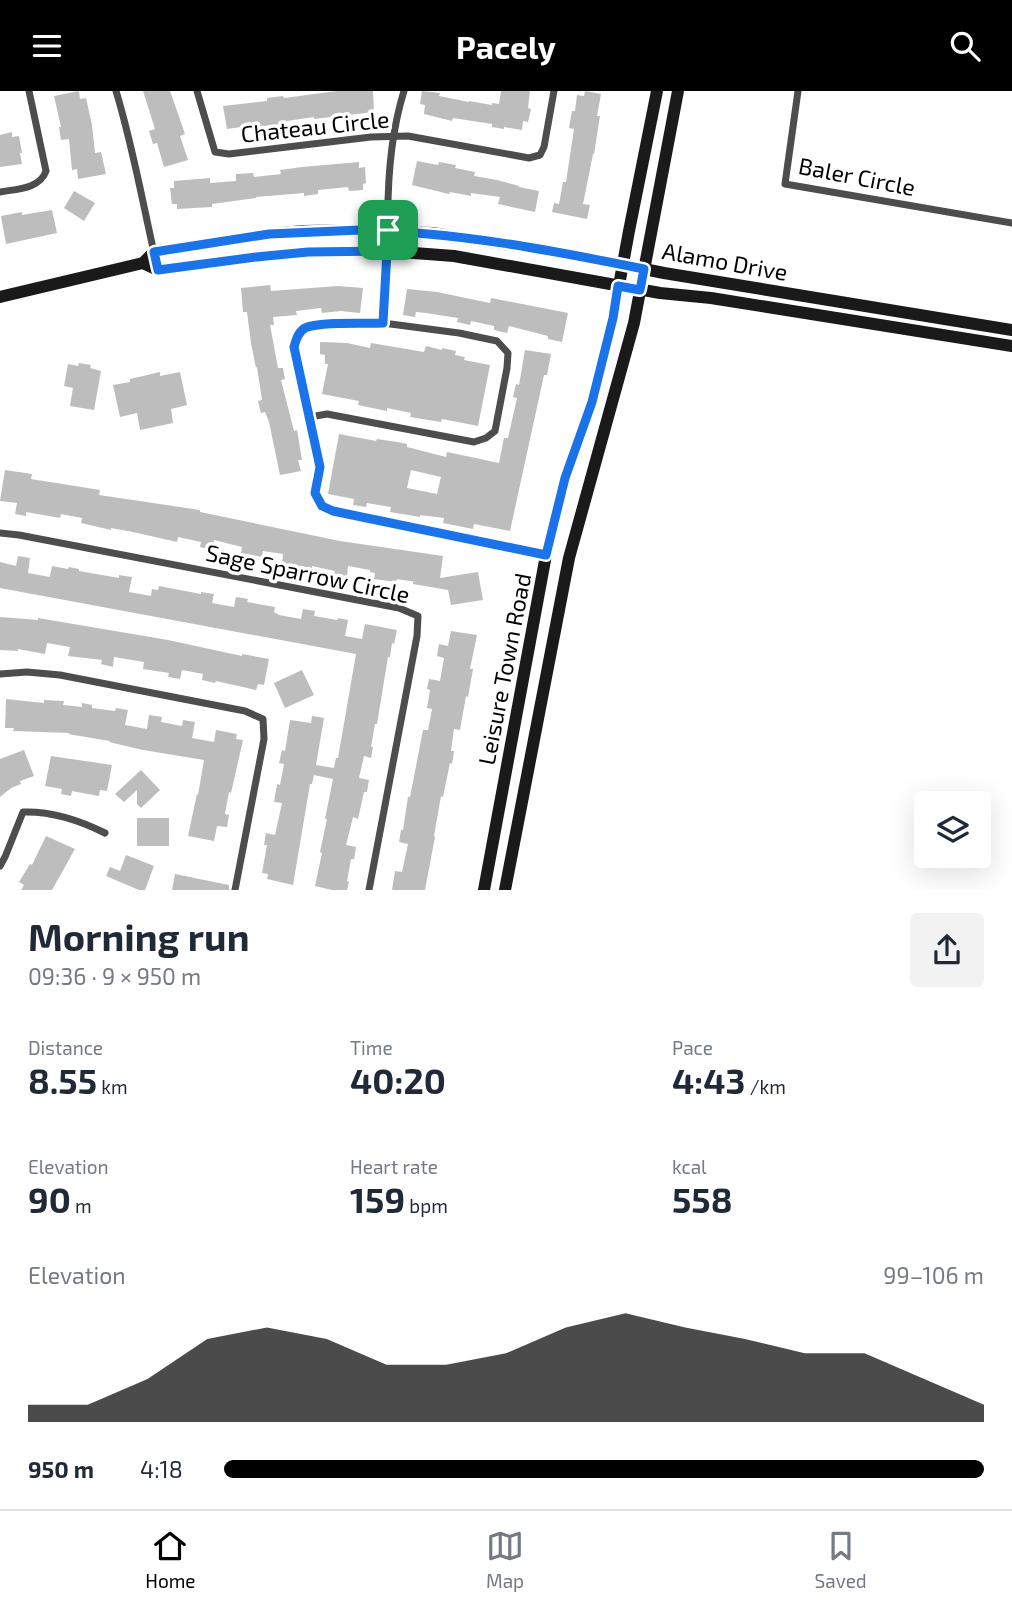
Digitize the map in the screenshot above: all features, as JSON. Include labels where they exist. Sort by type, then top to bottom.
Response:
[{"type":"main road","name":"Leisure Town Road","points":[[484,890],[546,555],[565,478],[592,402],[613,318],[657,91]]},
{"type":"main road","name":"Leisure Town Road","points":[[505,890],[569,558],[634,323],[678,91]]},
{"type":"main road","name":"Alamo Drive","points":[[154,252],[303,231],[388,230],[432,233],[1012,330]]},
{"type":"main road","name":"Alamo Drive","points":[[158,270],[295,253],[387,251],[454,256],[640,290],[724,300],[1012,346]]},
{"type":"main road","points":[[0,297],[143,263],[154,252]]},
{"type":"main road","points":[[143,263],[158,270]]},
{"type":"street","points":[[0,192],[35,184],[44,177],[46,171],[29,91]]},
{"type":"street","points":[[116,91],[158,270]]},
{"type":"street","name":"Chateau Circle","points":[[197,91],[215,152],[229,154],[371,137],[412,136],[529,158],[540,155],[544,147],[554,91]]},
{"type":"street","points":[[383,323],[388,230],[386,213],[393,136],[404,91]]},
{"type":"street","name":"Baler Circle","points":[[798,91],[785,184],[1012,223]]},
{"type":"street","points":[[310,417],[327,414],[474,442],[486,438],[495,431],[508,361],[508,353],[497,341],[383,323],[324,324],[304,328],[294,347],[320,467],[315,493],[322,506],[333,511],[546,555]]},
{"type":"street","name":"Sage Sparrow Circle","points":[[0,533],[399,608],[418,617],[417,636],[369,890]]},
{"type":"street","points":[[0,674],[27,672],[60,675],[245,711],[263,719],[264,739],[235,890]]},
{"type":"street","points":[[0,866],[23,812],[39,812],[84,822],[105,832]]},
{"type":"building","points":[[79,91],[80,99],[86,98],[95,153],[101,152],[106,174],[78,179],[77,169],[72,170],[69,139],[61,140],[54,96]]},
{"type":"building","points":[[143,91],[170,91],[185,134],[180,136],[188,160],[164,167],[157,143],[153,144],[149,131],[155,129]]},
{"type":"building","points":[[337,91],[373,91],[374,112],[287,121],[287,125],[274,127],[248,126],[227,129],[223,106],[267,101],[267,98]]},
{"type":"building","points":[[422,91],[492,105],[499,104],[501,91],[530,91],[528,108],[531,109],[528,122],[523,121],[522,130],[492,127],[492,124],[453,118],[452,121],[424,114],[425,105],[420,104]]},
{"type":"building","points":[[585,91],[601,94],[594,154],[583,204],[590,205],[587,219],[552,212],[554,203],[559,204],[563,182],[566,182],[574,129],[569,128],[572,111],[575,111],[577,95],[584,96]]},
{"type":"building","points":[[12,132],[12,137],[19,136],[22,164],[0,167],[0,135]]},
{"type":"building","points":[[417,161],[456,165],[455,168],[475,172],[474,176],[539,191],[535,212],[498,204],[500,197],[471,193],[471,196],[449,194],[412,185]]},
{"type":"building","points":[[359,162],[359,168],[365,167],[366,183],[363,184],[363,190],[349,191],[348,187],[318,190],[318,194],[256,197],[212,204],[212,207],[177,209],[177,204],[172,204],[170,188],[174,188],[174,181],[210,178],[210,183],[236,181],[236,174],[253,173],[254,177],[281,174],[280,170]]},
{"type":"building","points":[[74,191],[95,203],[84,221],[64,208]]},
{"type":"building","points":[[52,210],[57,233],[6,244],[1,216]]},
{"type":"building","points":[[270,285],[271,291],[338,286],[363,288],[360,313],[322,313],[321,308],[296,311],[297,315],[273,317],[274,325],[270,325],[278,368],[283,368],[285,379],[281,380],[294,431],[297,430],[302,460],[298,460],[301,471],[280,475],[269,422],[265,412],[261,413],[258,401],[262,400],[247,312],[243,312],[241,288]]},
{"type":"building","points":[[407,289],[490,303],[491,298],[568,313],[562,342],[509,326],[507,333],[494,330],[494,326],[471,321],[470,325],[457,322],[458,318],[416,312],[415,317],[403,315]]},
{"type":"building","points":[[320,342],[347,343],[370,348],[371,343],[424,352],[426,346],[442,348],[456,351],[455,355],[465,357],[464,360],[490,365],[478,426],[442,419],[441,422],[410,417],[411,413],[358,405],[359,401],[322,394],[328,364],[325,364],[325,355],[320,354]]},
{"type":"building","points":[[525,350],[551,354],[510,531],[474,524],[473,529],[443,523],[444,518],[390,512],[391,507],[367,503],[366,507],[353,505],[354,499],[328,494],[339,434],[407,444],[407,447],[446,457],[447,452],[499,463],[517,398],[513,397],[516,384],[519,385]],"holes":[[[411,470],[441,477],[437,494],[407,488]]]},
{"type":"building","points":[[79,363],[91,365],[90,368],[101,371],[94,410],[70,406],[73,388],[64,386],[68,364],[78,366]]},
{"type":"building","points":[[160,372],[160,376],[180,372],[187,405],[171,409],[173,423],[140,430],[137,413],[120,417],[113,385]]},
{"type":"building","points":[[5,470],[32,474],[31,479],[100,490],[99,495],[200,510],[340,541],[443,556],[440,578],[478,572],[483,600],[451,605],[448,590],[397,579],[396,582],[374,579],[375,573],[370,570],[348,566],[347,576],[334,574],[335,571],[312,566],[282,564],[283,554],[263,551],[262,557],[241,553],[242,547],[214,540],[213,550],[200,547],[201,542],[178,537],[177,542],[111,530],[81,523],[82,518],[61,514],[60,518],[26,512],[26,516],[15,514],[17,503],[0,501]]},
{"type":"building","points":[[18,556],[30,558],[28,573],[50,577],[52,566],[119,578],[119,575],[132,577],[129,592],[151,596],[152,589],[158,590],[159,586],[201,592],[214,594],[212,603],[234,607],[236,597],[248,599],[247,602],[275,607],[274,612],[279,615],[301,619],[303,609],[315,611],[314,616],[348,620],[345,636],[362,639],[365,624],[397,630],[388,657],[371,758],[364,756],[359,778],[369,780],[367,792],[364,792],[358,819],[353,817],[346,845],[356,847],[354,859],[351,859],[347,890],[315,886],[333,779],[314,775],[310,784],[293,885],[267,879],[268,874],[262,873],[267,845],[264,845],[266,833],[275,835],[282,803],[274,802],[277,784],[280,785],[284,764],[279,763],[282,750],[285,751],[290,720],[311,723],[312,716],[324,718],[316,765],[334,768],[356,654],[0,588],[0,562],[16,566]]},
{"type":"building","points":[[0,617],[38,618],[269,659],[264,685],[258,684],[256,690],[216,681],[215,683],[202,680],[203,674],[182,670],[180,679],[168,677],[169,673],[143,669],[144,662],[114,657],[113,667],[101,664],[102,660],[68,656],[70,647],[47,643],[45,654],[18,649],[0,650]]},
{"type":"building","points":[[451,631],[477,635],[460,730],[454,729],[452,764],[450,763],[443,797],[441,796],[425,890],[392,890],[395,871],[402,872],[408,844],[399,842],[401,830],[423,730],[428,730],[432,709],[427,708],[429,679],[440,681],[444,658],[437,656],[439,644],[448,646]]},
{"type":"building","points":[[302,670],[314,695],[285,708],[274,683]]},
{"type":"building","points":[[6,699],[44,703],[44,700],[64,701],[63,705],[82,707],[82,703],[92,705],[92,708],[128,710],[125,725],[147,729],[149,715],[162,717],[161,722],[182,726],[183,720],[195,722],[192,738],[214,742],[216,730],[237,734],[236,739],[243,740],[231,793],[229,792],[225,814],[229,815],[227,827],[217,826],[214,841],[188,836],[204,760],[143,750],[68,734],[70,733],[13,731],[14,728],[5,728]]},
{"type":"building","points":[[24,750],[34,776],[20,781],[21,784],[0,797],[0,759]]},
{"type":"building","points":[[51,756],[112,765],[107,791],[100,790],[99,796],[72,791],[71,796],[61,794],[62,789],[45,786]]},
{"type":"building","points":[[141,770],[160,790],[141,808],[137,804],[137,790],[124,802],[115,794]]},
{"type":"building","points":[[137,818],[169,818],[169,846],[137,846]]},
{"type":"building","points":[[46,836],[75,849],[52,890],[21,890],[24,885],[19,882],[30,864],[32,865]]},
{"type":"building","points":[[126,855],[154,866],[145,890],[106,876],[110,867],[120,871]]},
{"type":"building","points":[[175,874],[229,885],[229,890],[172,890]]},
{"type":"route","points":[[388,230],[473,239],[644,269],[640,290],[618,286],[613,318],[592,402],[565,478],[546,555],[333,511],[322,506],[315,493],[320,467],[294,347],[304,328],[324,324],[383,323],[387,251],[308,252],[158,270],[154,252],[269,234],[388,230]]}]
